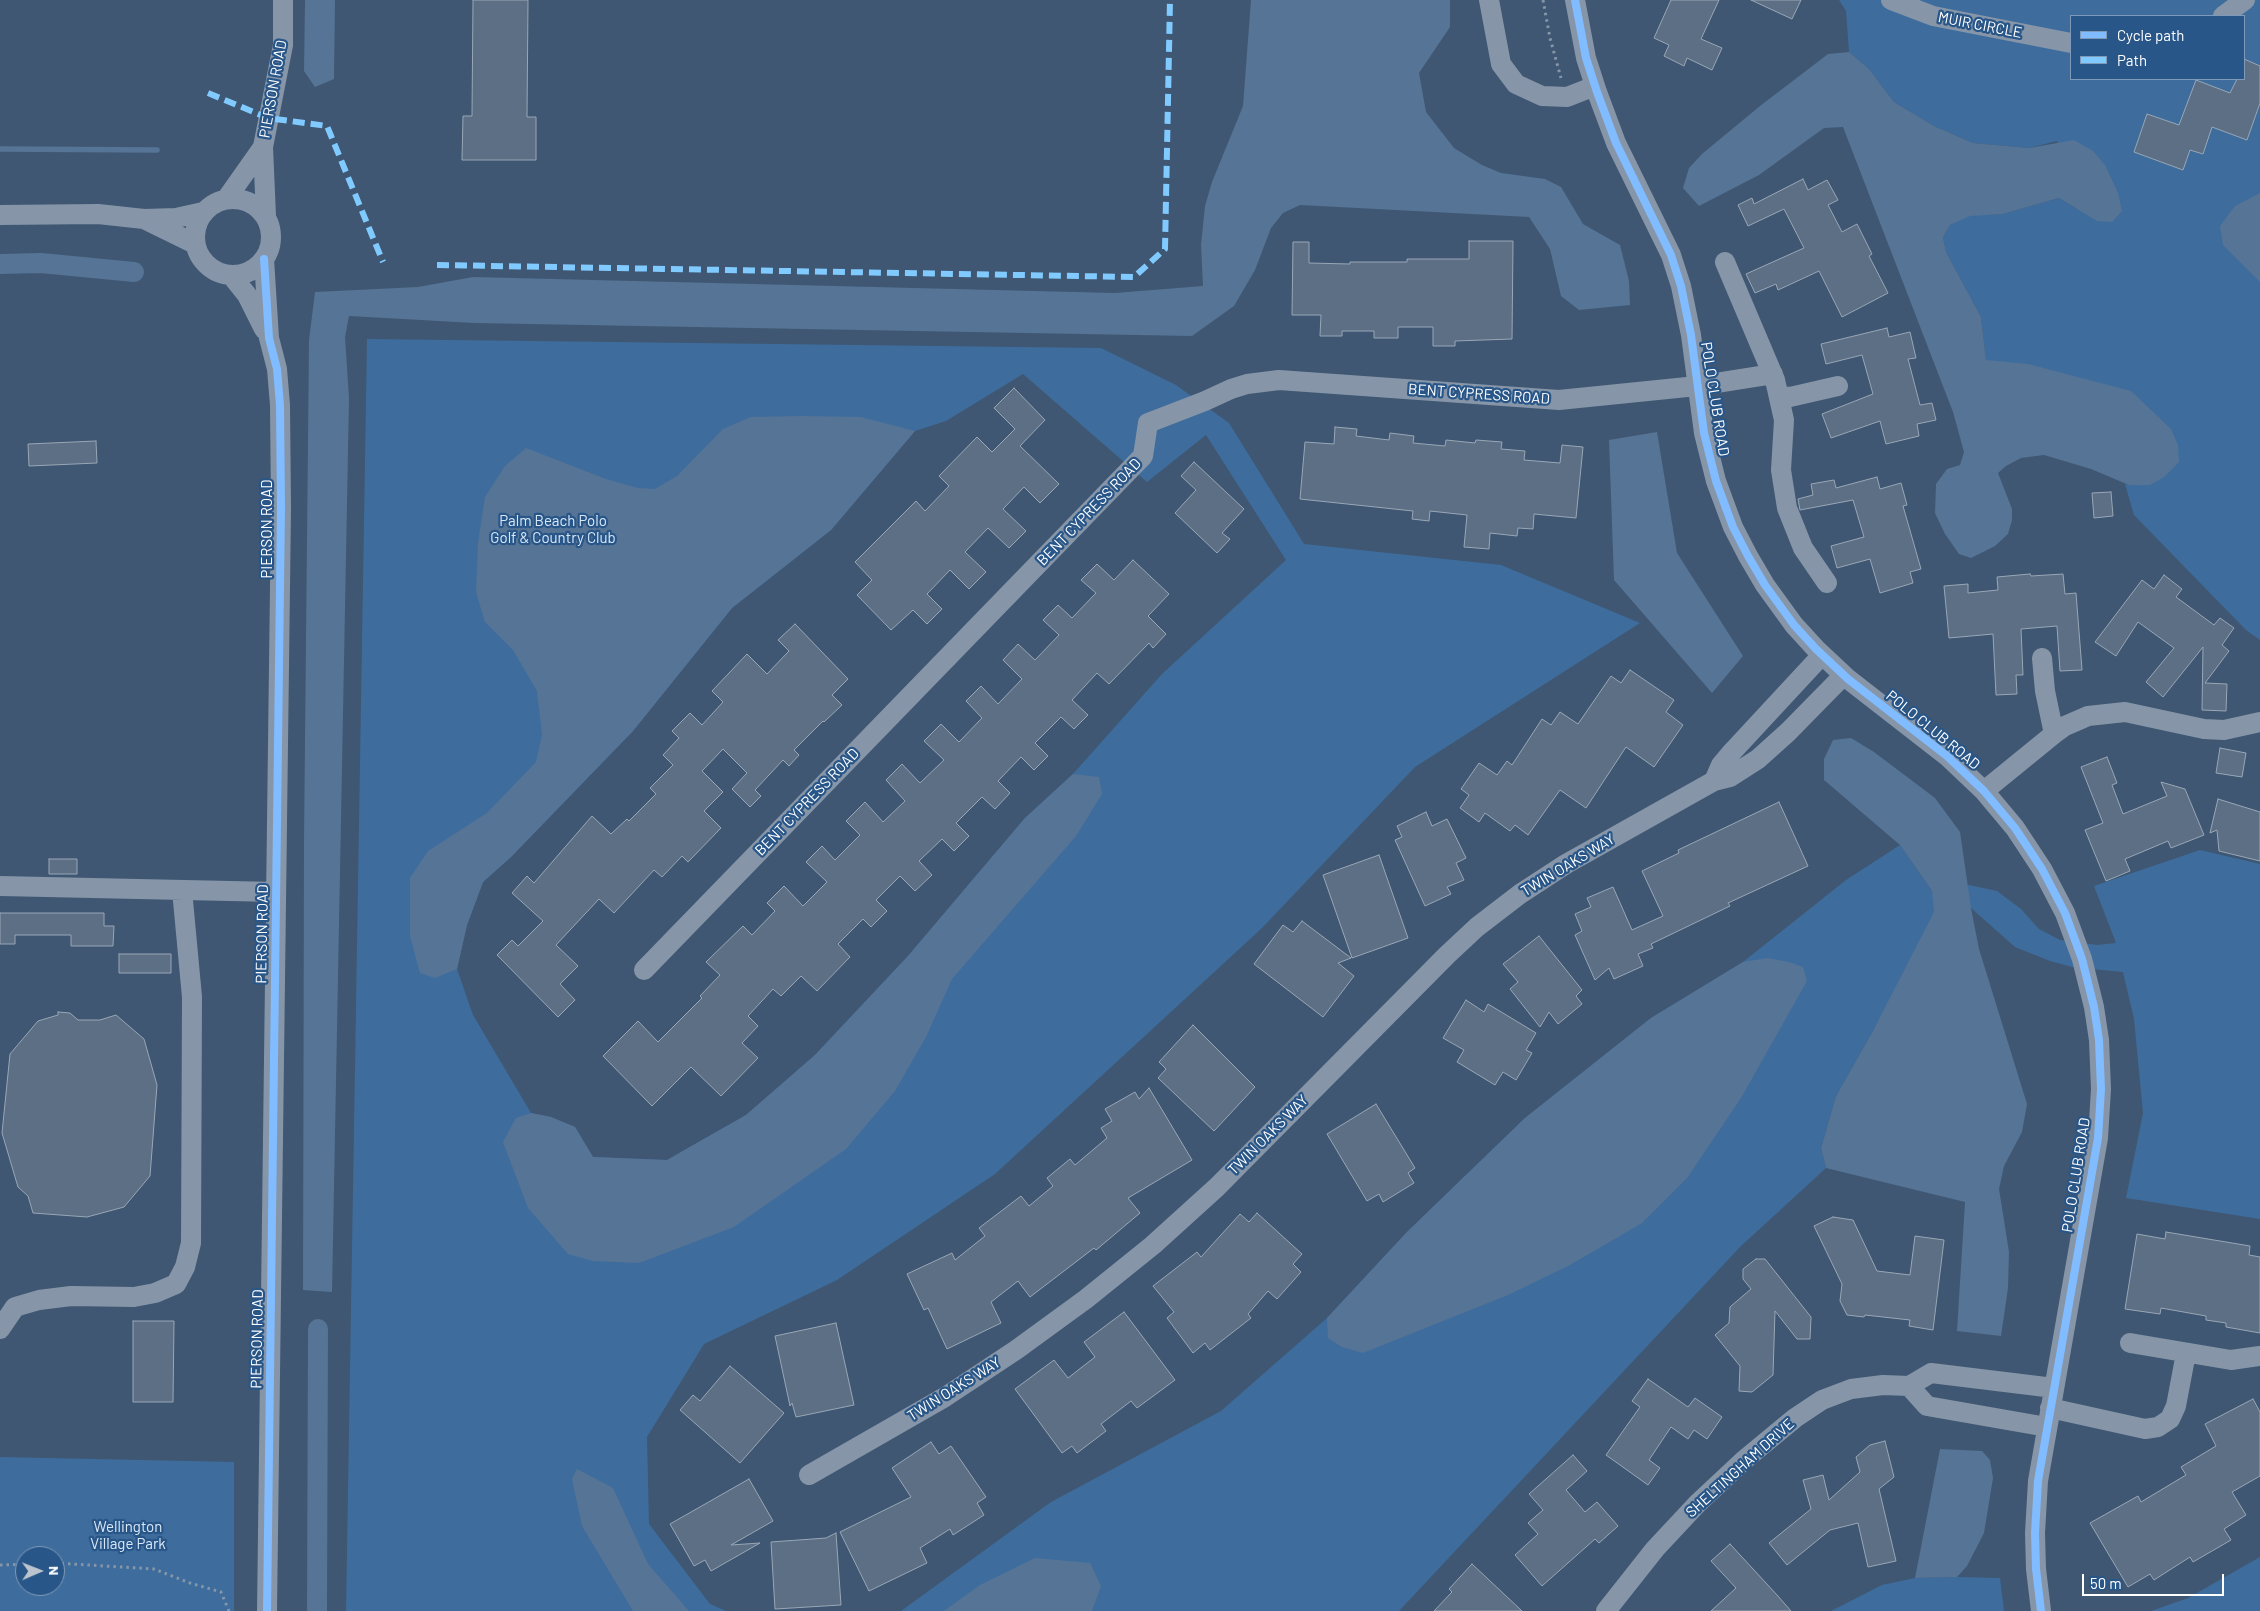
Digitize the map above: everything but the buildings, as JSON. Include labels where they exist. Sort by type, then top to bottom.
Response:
[{"type":"street","name":"PIERSON ROAD","points":[[266,216],[263,147],[283,45],[283,0]]},
{"type":"street","points":[[1489,0],[1501,64],[1516,84],[1542,96],[1567,97],[1595,86]]},
{"type":"street","name":"POLO CLUB ROAD","points":[[1575,0],[1586,58],[1616,143],[1671,255],[1681,286],[1691,335],[1704,433],[1716,480],[1733,527],[1765,585],[1794,625],[1822,655],[1843,676],[1947,756],[1984,791],[2020,836],[2042,869],[2065,913],[2082,959],[2094,1007],[2099,1040],[2101,1089],[2098,1138],[2038,1481],[2035,1534],[2036,1569],[2042,1611]]},
{"type":"street","name":"MUIR CIRCLE","points":[[1891,0],[1933,16],[2070,43]]},
{"type":"street","points":[[2224,15],[2245,0]]},
{"type":"street","name":"PIERSON ROAD","points":[[227,198],[263,147]]},
{"type":"street","points":[[227,198],[242,199],[256,205],[266,216],[272,233],[269,252],[264,260],[250,271],[231,275],[212,269],[198,254],[195,244],[197,222],[203,212],[210,205],[227,198]]},
{"type":"street","points":[[0,215],[98,214],[144,219],[176,218],[203,212]]},
{"type":"street","points":[[144,219],[195,244]]},
{"type":"street","name":"PIERSON ROAD","points":[[264,260],[268,338]]},
{"type":"street","points":[[1725,262],[1773,374],[1779,396],[1784,420],[1781,470],[1787,508],[1803,548],[1827,583]]},
{"type":"street","name":"PIERSON ROAD","points":[[231,275],[247,295],[268,338],[277,369],[280,405],[281,508],[267,1611]]},
{"type":"street","points":[[1697,386],[1773,374]]},
{"type":"street","name":"BENT CYPRESS ROAD","points":[[644,970],[1143,456],[1148,423],[1205,402],[1231,389],[1247,384],[1279,380],[1559,400],[1697,386]]},
{"type":"street","points":[[1779,396],[1790,398],[1838,386]]},
{"type":"street","points":[[1714,781],[1721,765],[1732,752],[1822,655]]},
{"type":"street","points":[[2042,658],[2045,691],[2054,734]]},
{"type":"street","name":"TWIN OAKS WAY","points":[[809,1475],[945,1397],[1016,1350],[1086,1299],[1153,1245],[1217,1187],[1477,927],[1520,894],[1566,864],[1714,781],[1730,777],[1758,759],[1788,732],[1843,676]]},
{"type":"street","points":[[1984,791],[2065,726],[2088,716],[2125,712],[2204,729],[2224,730],[2260,722]]},
{"type":"street","points":[[0,886],[276,892]]},
{"type":"street","points":[[0,1329],[15,1307],[39,1300],[71,1296],[134,1297],[155,1293],[176,1284],[185,1267],[190,1243],[192,997],[182,890]]},
{"type":"street","points":[[2130,1343],[2230,1360],[2260,1356]]},
{"type":"street","points":[[2054,1388],[1931,1373],[1910,1386],[1927,1406],[2048,1417],[2145,1429],[2158,1427],[2170,1419],[2176,1406],[2186,1353]]},
{"type":"street","name":"SHELTINGHAM DRIVE","points":[[1606,1611],[1655,1549],[1697,1504],[1743,1461],[1795,1418],[1822,1400],[1851,1389],[1883,1384],[1910,1386]]},
{"type":"path","points":[[1543,0],[1550,38],[1567,97]]},
{"type":"path","points":[[0,1565],[15,1564]]},
{"type":"path","points":[[65,1564],[154,1569],[190,1583],[221,1592],[229,1611]]},
{"type":"green space","points":[[1839,0],[2260,0],[2260,640],[2246,630],[2134,515],[2125,484],[2129,485],[1986,360],[1981,317],[1946,252],[1943,237],[1950,225],[1970,215],[2003,214],[2059,198],[2077,209],[2057,141],[2029,148],[1973,143],[1934,126],[1894,102],[1869,69],[1849,52],[1846,11]]},
{"type":"green space","name":"Palm Beach Polo Golf & Country Club","points":[[367,339],[1101,348],[1176,385],[1229,423],[1304,544],[1501,565],[1640,623],[1415,767],[1262,928],[995,1174],[837,1280],[704,1344],[647,1437],[649,1524],[710,1604],[726,1611],[346,1611]],"holes":[[[1023,374],[1147,482],[1206,435],[1286,560],[1162,674],[1073,774],[1025,818],[908,956],[815,1055],[746,1115],[667,1160],[593,1157],[575,1127],[551,1117],[531,1113],[473,1015],[457,969],[467,925],[483,882],[511,857],[633,731],[732,608],[831,530],[915,431],[946,421]]]},
{"type":"green space","points":[[1900,845],[1932,891],[1969,885],[1997,891],[2021,909],[2039,929],[2060,940],[2097,945],[2116,943],[2094,886],[2200,850],[2260,864],[2260,1219],[2126,1198],[2143,1113],[2134,1019],[2123,972],[2072,967],[2050,961],[2015,947],[1971,908],[1874,1029],[1836,1096],[1821,1148],[1826,1168],[1740,1247],[1399,1611],[901,1611],[1051,1502],[1221,1411],[1327,1318],[1407,1232],[1525,1118],[1651,1018],[1743,962],[1846,880]]},
{"type":"green space","name":"Wellington Village Park","points":[[0,1457],[234,1462],[234,1611],[0,1611]]},
{"type":"green space","points":[[2260,1557],[2260,1611],[2151,1611],[2188,1598]]},
{"type":"green space","points":[[1915,1578],[2000,1578],[2004,1611],[1831,1611],[1882,1585]]},
{"type":"shaded area","points":[[305,0],[335,0],[334,79],[315,87],[304,71]]},
{"type":"shaded area","points":[[1251,0],[1450,0],[1450,27],[1419,73],[1426,112],[1454,148],[1482,165],[1501,173],[1545,179],[1561,187],[1583,224],[1620,245],[1629,281],[1630,305],[1579,310],[1561,296],[1550,249],[1529,217],[1300,205],[1283,213],[1271,228],[1255,270],[1234,306],[1192,336],[474,323],[349,316],[345,337],[349,398],[332,1292],[303,1290],[304,840],[309,340],[315,292],[418,287],[473,277],[1115,293],[1203,286],[1201,245],[1205,206],[1212,182],[1243,106]]},
{"type":"shaded area","points":[[1849,52],[1869,69],[1894,102],[1934,126],[1973,143],[2029,148],[2074,140],[2093,151],[2105,165],[2118,193],[2122,211],[2112,222],[2097,221],[2059,198],[2003,214],[1970,216],[1950,225],[1943,237],[1946,252],[1981,317],[1986,360],[2028,364],[2131,391],[2171,429],[2178,445],[2179,462],[2164,477],[2150,485],[2129,485],[2091,469],[2044,455],[2021,458],[1998,473],[2012,509],[2012,520],[2008,534],[1995,546],[1971,558],[1959,554],[1945,534],[1935,513],[1936,484],[1947,469],[1960,465],[1964,452],[1953,412],[1843,127],[1824,128],[1759,175],[1699,206],[1683,188],[1689,168],[1702,154],[1760,106],[1828,54]]},
{"type":"shaded area","points":[[2260,193],[2260,282],[2223,245],[2220,226],[2235,206]]},
{"type":"shaded area","points":[[751,417],[861,417],[915,431],[831,530],[732,608],[633,731],[511,857],[483,882],[467,925],[457,969],[435,978],[420,973],[410,936],[410,878],[428,851],[487,813],[536,762],[542,735],[537,691],[513,650],[485,622],[476,592],[478,543],[485,497],[505,466],[526,448],[606,479],[638,488],[655,489],[677,476],[723,429]]},
{"type":"shaded area","points":[[1657,432],[1677,553],[1743,656],[1712,693],[1614,580],[1609,440]]},
{"type":"shaded area","points":[[1851,738],[1874,752],[1935,798],[1960,832],[1979,949],[2027,1104],[2022,1132],[2004,1166],[1999,1189],[2009,1252],[2008,1288],[2001,1336],[1957,1331],[1965,1202],[1826,1168],[1821,1148],[1836,1096],[1874,1029],[1934,912],[1932,891],[1900,845],[1824,780],[1824,759],[1833,740]]},
{"type":"shaded area","points":[[1073,774],[1099,777],[1102,794],[1076,836],[952,979],[926,1037],[895,1091],[846,1149],[734,1227],[639,1263],[593,1261],[568,1254],[528,1208],[503,1142],[516,1118],[531,1113],[551,1117],[575,1127],[593,1157],[667,1160],[746,1115],[815,1055],[908,956],[1025,818]]},
{"type":"shaded area","points":[[1767,958],[1803,967],[1807,981],[1741,1098],[1687,1178],[1642,1223],[1570,1265],[1508,1295],[1363,1353],[1342,1347],[1328,1338],[1327,1318],[1407,1232],[1525,1118],[1651,1018],[1743,962]]},
{"type":"shaded area","points":[[1940,1449],[1982,1451],[1990,1460],[1993,1478],[1984,1533],[1967,1566],[1957,1577],[1915,1578]]},
{"type":"shaded area","points":[[577,1469],[613,1488],[648,1564],[689,1611],[633,1611],[582,1526],[572,1479]]},
{"type":"shaded area","points":[[1035,1558],[1090,1563],[1101,1586],[1092,1611],[944,1611],[980,1585]]},
{"type":"waterway","points":[[0,149],[157,150]]},
{"type":"waterway","points":[[0,264],[41,263],[134,272]]},
{"type":"waterway","points":[[317,1611],[318,1329]]},
{"type":"marked path","points":[[437,265],[1134,277],[1165,249],[1170,0]]},
{"type":"marked path","points":[[208,93],[268,118],[327,126],[383,262]]},
{"type":"cycle path","points":[[1575,0],[1586,58],[1597,92],[1616,143],[1671,255],[1681,286],[1691,335],[1704,433],[1716,481],[1733,527],[1748,556],[1765,585],[1794,625],[1816,649],[1848,679],[1947,756],[1984,791],[2015,828],[2042,869],[2065,913],[2082,959],[2094,1007],[2099,1040],[2101,1089],[2098,1138],[2038,1481],[2035,1533],[2036,1569],[2041,1611]]},
{"type":"cycle path","points":[[264,259],[269,338],[277,369],[280,405],[281,508],[267,1611]]}]
